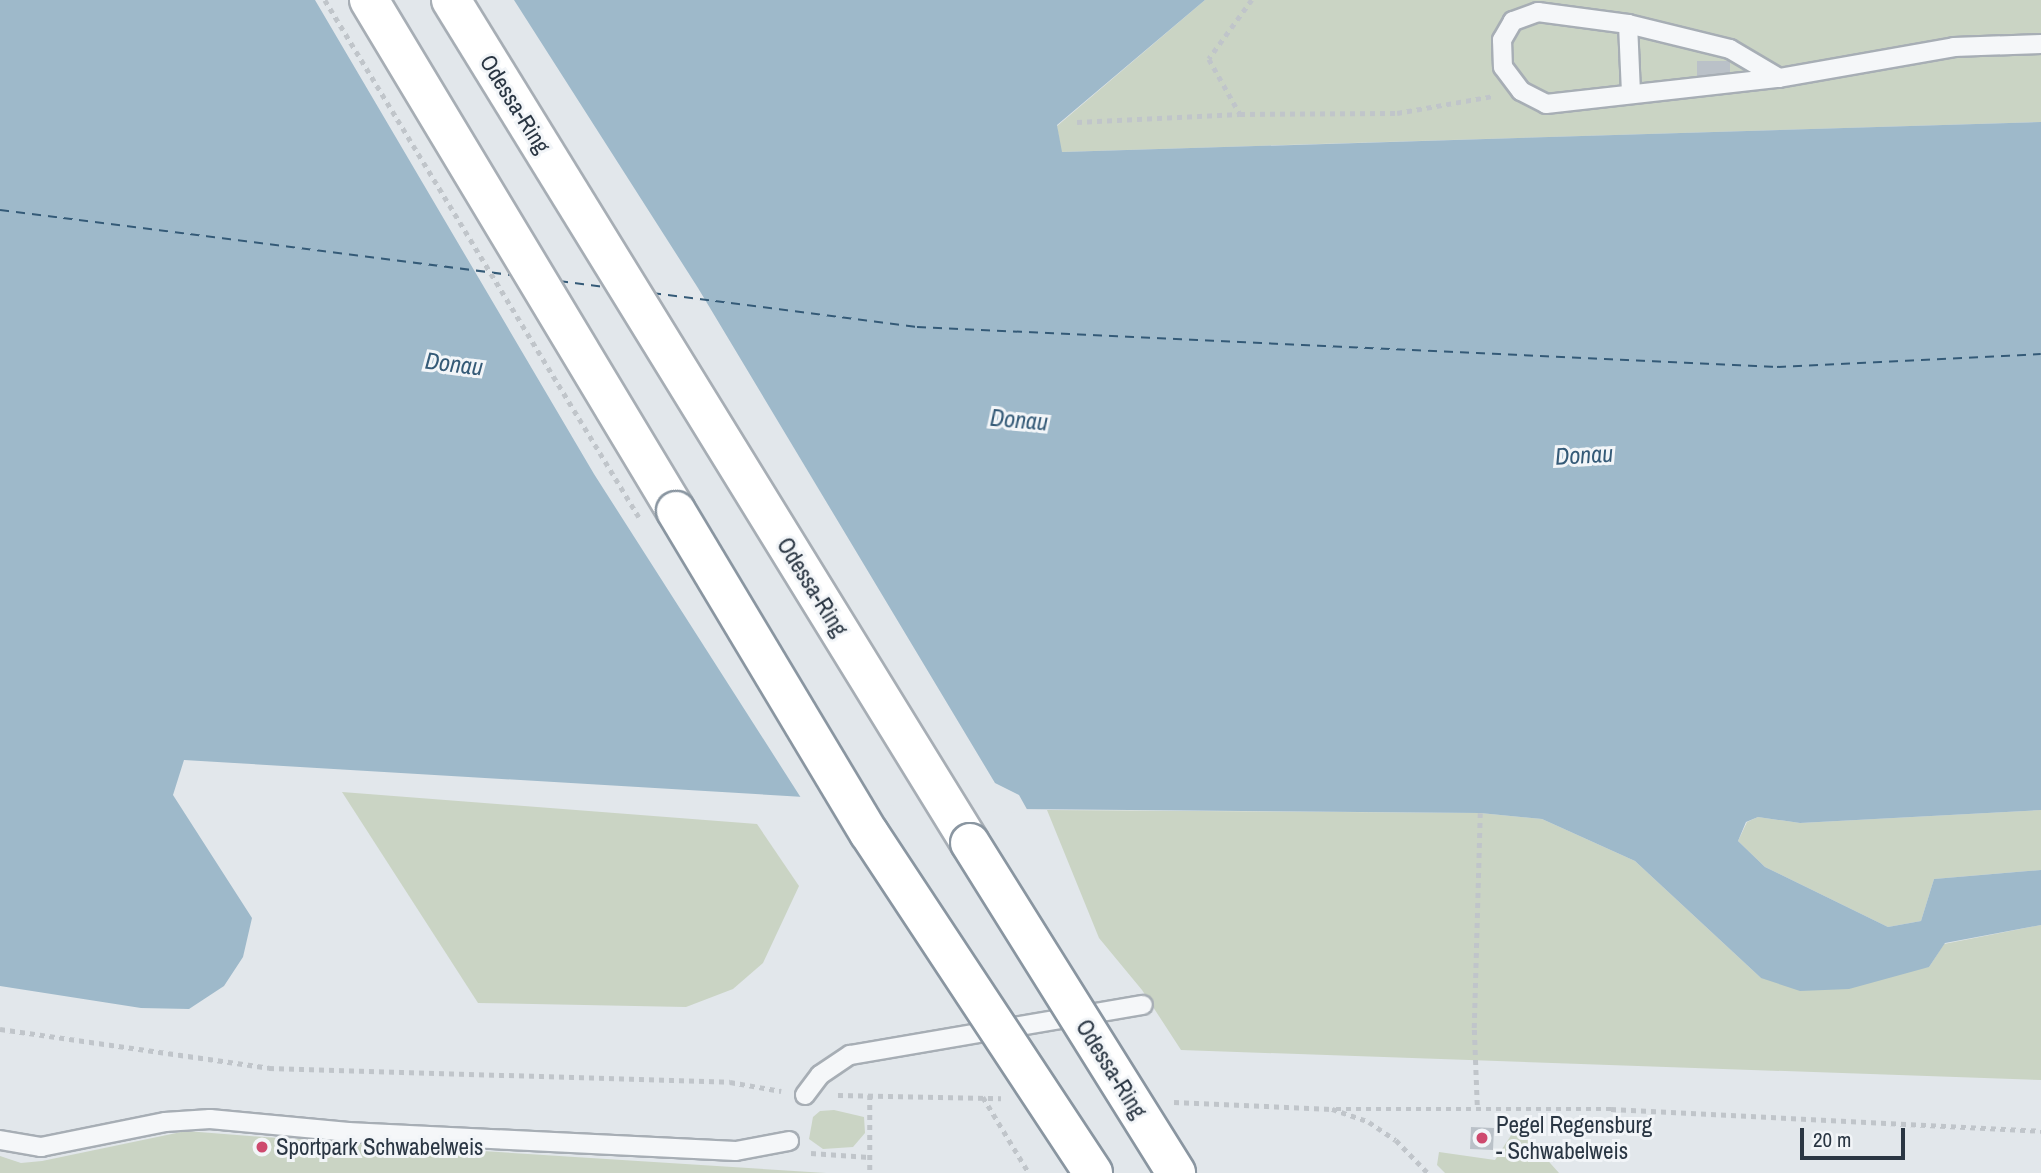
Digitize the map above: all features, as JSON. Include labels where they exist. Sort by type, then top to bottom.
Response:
[{"type":"highway","points":[[369,0],[869,833],[1093,1173]]},
{"type":"highway","name":"Odessa-Ring","points":[[451,0],[1176,1173]]},
{"type":"lane","points":[[1779,78],[1730,49],[1628,24],[1538,12],[1513,21],[1502,40],[1503,67],[1521,91],[1545,104],[1779,78],[1954,47],[2041,44]]},
{"type":"lane","points":[[1628,24],[1631,93]]},
{"type":"lane","points":[[805,1095],[820,1074],[850,1055],[1143,1005]]},
{"type":"lane","points":[[0,1140],[41,1147],[165,1122],[210,1119],[374,1134],[736,1151],[789,1141]]},
{"type":"path","points":[[1240,114],[1209,60],[1252,0]]},
{"type":"path","points":[[1077,122],[1240,114],[1397,113],[1521,91]]},
{"type":"path","points":[[1477,1105],[1474,1028],[1480,813]]},
{"type":"path","points":[[0,1029],[269,1068],[730,1082],[805,1095]]},
{"type":"path","points":[[870,1095],[870,1173]]},
{"type":"path","points":[[983,1097],[1030,1173]]},
{"type":"path","points":[[1428,1173],[1396,1140],[1369,1122],[1332,1109],[1477,1105],[2041,1130]]},
{"type":"path","points":[[789,1141],[816,1155],[869,1157]]},
{"type":"green space","points":[[1205,0],[2041,0],[2041,122],[1061,152],[1057,126]]},
{"type":"green space","points":[[342,792],[757,824],[799,886],[763,963],[733,989],[686,1007],[478,1003]]},
{"type":"green space","points":[[1047,810],[1480,813],[1542,819],[1635,861],[1761,978],[1929,967],[1944,944],[2041,925],[2041,1080],[1181,1050],[1142,990],[1099,938]]},
{"type":"green space","points":[[2041,810],[2041,870],[1934,879],[1921,921],[1888,927],[1765,867],[1738,841],[1747,822],[1758,817],[1800,823]]},
{"type":"green space","points":[[834,1110],[864,1117],[865,1133],[853,1147],[823,1149],[809,1139],[813,1117],[820,1111]]},
{"type":"green space","points":[[1517,1126],[1559,1173],[1445,1173],[1437,1165],[1439,1152],[1495,1160]]},
{"type":"green space","name":"Sportpark Schwabelweis","points":[[186,1131],[826,1173],[0,1173],[0,1156],[21,1163],[42,1161]]},
{"type":"water","name":"Donau","points":[[0,0],[1205,0],[1057,125],[1062,152],[2041,122],[2041,810],[1800,823],[1758,817],[1746,822],[1738,841],[1765,867],[1888,927],[1921,921],[1934,879],[2041,870],[2041,925],[1945,943],[1929,967],[1849,989],[1800,991],[1761,978],[1635,861],[1542,819],[1480,813],[1005,809],[184,760],[173,795],[252,918],[243,957],[224,986],[189,1009],[141,1008],[0,986]]},
{"type":"pier","points":[[315,0],[514,0],[698,288],[995,783],[1019,795],[1029,813],[803,801],[594,474]]},
{"type":"building","points":[[1697,61],[1730,61],[1730,77],[1697,77]]},
{"type":"building","name":"Pegel Regensburg - Schwabelweis","points":[[1471,1127],[1494,1128],[1493,1150],[1470,1149]]},
{"type":"ferry route","points":[[0,210],[511,275]]},
{"type":"ferry route","points":[[559,281],[605,287]]},
{"type":"ferry route","points":[[652,293],[917,327],[1777,367],[2041,354]]},
{"type":"place","name":"Pegel Regensburg - Schwabelweis","points":[[1482,1138]]},
{"type":"place","name":"Sportpark Schwabelweis","points":[[262,1147]]}]
